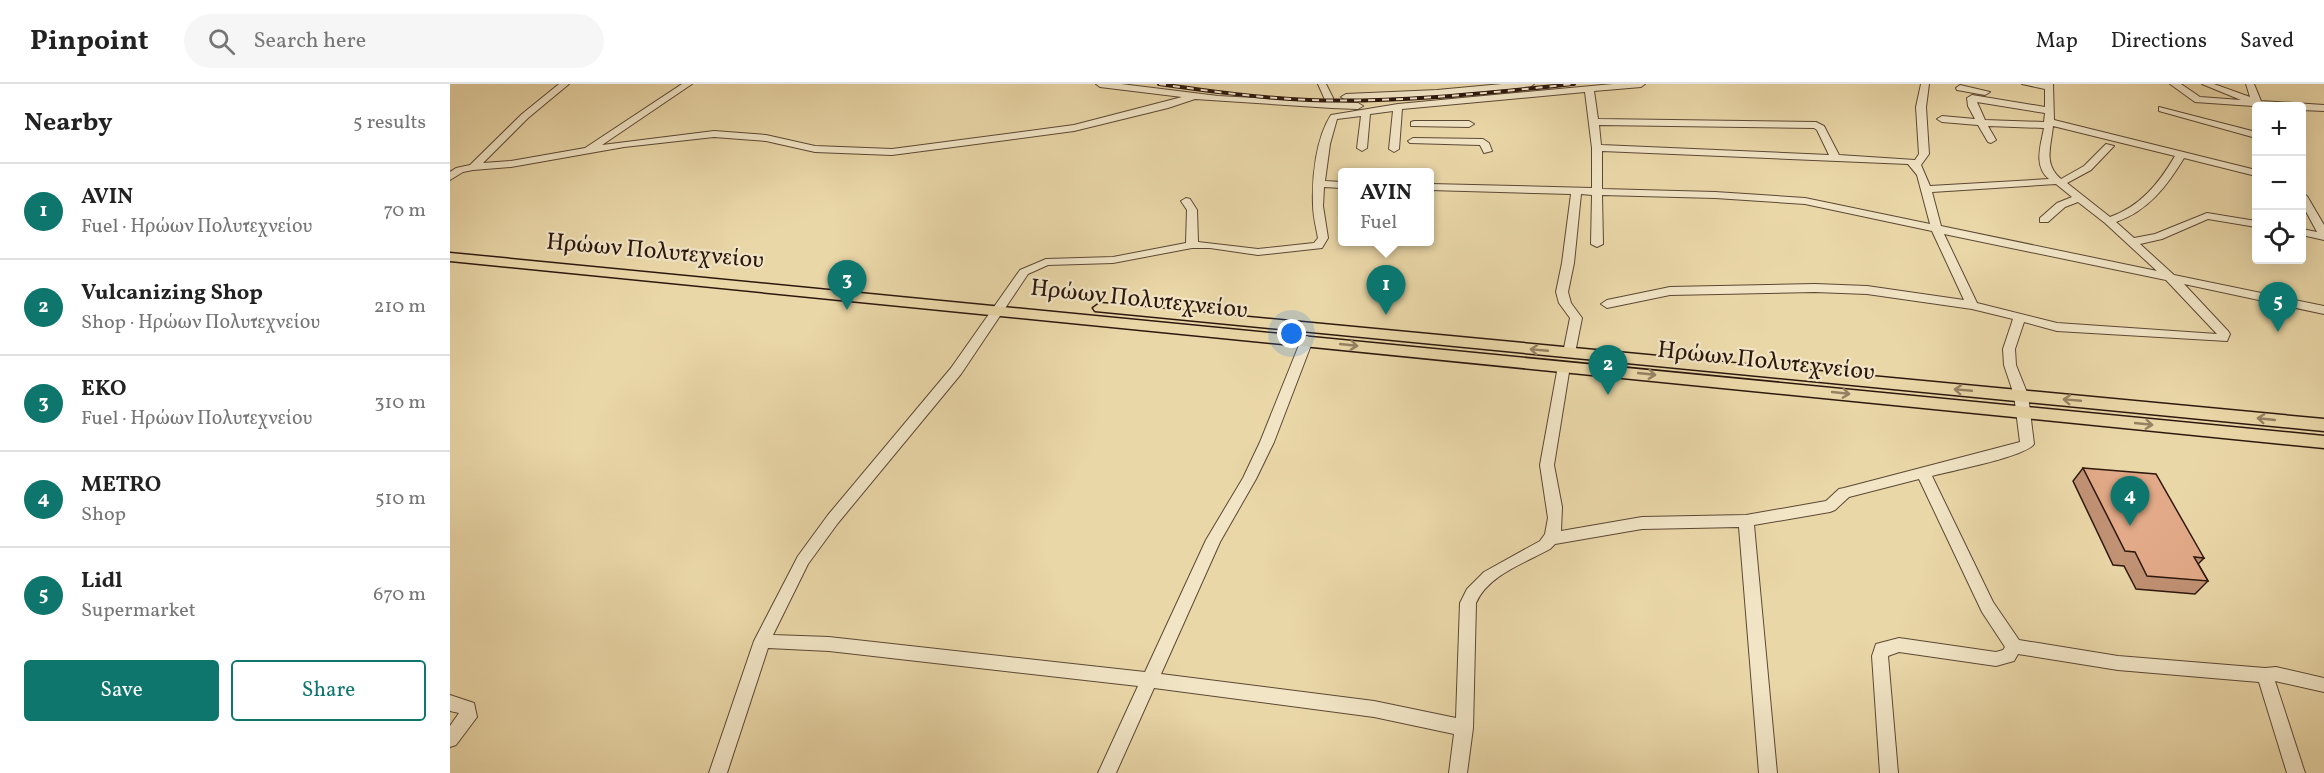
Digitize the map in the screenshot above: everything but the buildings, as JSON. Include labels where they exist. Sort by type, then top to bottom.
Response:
[{"type":"main road","name":"Ηρώων Πολυτεχνείου","points":[[450,245],[1001,304],[2022,403],[2324,425]]},
{"type":"main road","name":"Ηρώων Πολυτεχνείου","points":[[450,257],[1001,304],[1307,340],[1566,359]]},
{"type":"main road","name":"Ηρώων Πολυτεχνείου","points":[[2022,403],[2324,442]]},
{"type":"street","points":[[473,167],[525,116],[565,84]]},
{"type":"street","points":[[588,150],[688,84]]},
{"type":"street","points":[[1100,84],[1192,97],[1331,101],[1365,106],[1370,110]]},
{"type":"street","points":[[1322,84],[1331,101]]},
{"type":"street","points":[[1381,96],[1382,84]]},
{"type":"street","points":[[1331,101],[1530,84]]},
{"type":"street","points":[[718,773],[762,641],[785,592],[810,549],[956,371],[1022,274],[1042,263],[1113,260],[1192,246],[1210,245],[1258,252],[1318,246],[1323,238],[1318,200],[1329,123],[1340,115],[1398,107],[1641,84]]},
{"type":"street","points":[[1916,165],[1924,154],[1921,107],[1925,84]]},
{"type":"street","points":[[1607,304],[1670,291],[1815,288],[1899,294],[1972,305],[2019,318],[2082,330],[2223,338],[2224,334],[2215,322],[2169,277],[2109,221],[2048,172],[2044,163],[2050,115],[2049,86],[2026,84]]},
{"type":"street","points":[[2174,84],[2184,88],[2189,96],[2198,100],[2252,104]]},
{"type":"street","points":[[2206,84],[2252,102]]},
{"type":"street","points":[[2250,84],[2256,102]]},
{"type":"street","points":[[1960,88],[2181,154],[2252,172]]},
{"type":"street","points":[[1589,90],[1597,148],[1597,244]]},
{"type":"street","points":[[450,177],[460,170],[473,167],[511,164],[634,143],[728,134],[773,139],[808,148],[886,153],[1063,130],[1165,106],[1192,97]]},
{"type":"street","points":[[1991,140],[1973,106],[1972,98],[2050,115]]},
{"type":"street","points":[[1450,103],[1453,146]]},
{"type":"street","points":[[1414,106],[1413,145],[1453,146],[1483,142],[1487,151]]},
{"type":"street","points":[[1395,149],[1398,107]]},
{"type":"street","points":[[2306,107],[2324,108]]},
{"type":"street","points":[[2162,109],[2252,134]]},
{"type":"street","points":[[1362,148],[1370,110]]},
{"type":"street","points":[[1942,119],[2006,126],[2050,115]]},
{"type":"street","points":[[1593,122],[1816,125],[1821,128],[1834,157]]},
{"type":"street","points":[[1414,124],[1469,124]]},
{"type":"street","points":[[1926,189],[2072,180],[2085,171],[2109,146]]},
{"type":"street","points":[[1597,148],[1910,161],[1916,165],[1926,189],[1936,228],[1972,305]]},
{"type":"street","points":[[2109,221],[2124,217],[2153,196],[2169,176],[2181,154]]},
{"type":"street","points":[[1320,184],[1338,185]]},
{"type":"street","points":[[1434,187],[1791,199],[1828,204],[2324,310]]},
{"type":"street","points":[[1553,538],[1556,514],[1547,465],[1575,318],[1575,314],[1564,303],[1562,292],[1568,263],[1575,192]]},
{"type":"street","points":[[2044,220],[2061,205],[2080,197]]},
{"type":"street","points":[[1186,201],[1192,210],[1192,246]]},
{"type":"street","points":[[2306,205],[2324,236]]},
{"type":"street","points":[[2132,242],[2158,237],[2207,216],[2252,223]]},
{"type":"street","points":[[2306,233],[2324,236]]},
{"type":"street","points":[[1458,773],[1464,728],[1468,603],[1470,593],[1482,581],[1545,545],[1553,538],[1642,523],[1746,521],[1830,506],[1844,493],[2008,452],[2026,444],[2022,403],[2010,365],[2009,349],[2019,318]]},
{"type":"street","points":[[1107,773],[1221,524],[1249,479],[1267,442],[1307,340]]},
{"type":"street","points":[[1923,473],[1946,514],[1991,615],[2013,646],[2118,663],[2276,674],[2324,686]]},
{"type":"street","points":[[1746,521],[1768,773]]},
{"type":"street","points":[[762,641],[839,645],[1150,680],[1374,709],[1464,728]]},
{"type":"street","points":[[1889,773],[1880,656],[1882,648],[1899,645],[1996,658],[2008,656],[2013,646]]},
{"type":"street","points":[[2265,675],[2296,773]]},
{"type":"street","points":[[450,703],[468,708],[468,717],[450,739]]},
{"type":"railway","points":[[1159,84],[1272,98],[1342,101],[1442,96],[1574,84]]},
{"type":"place","name":"EKO","points":[[847,310]]},
{"type":"place","name":"AVIN","points":[[1386,315]]},
{"type":"place","name":"Lidl","points":[[2278,332]]},
{"type":"place","name":"Vulcanizing Shop","points":[[1608,395]]},
{"type":"place","name":"METRO","points":[[2130,526]]}]
